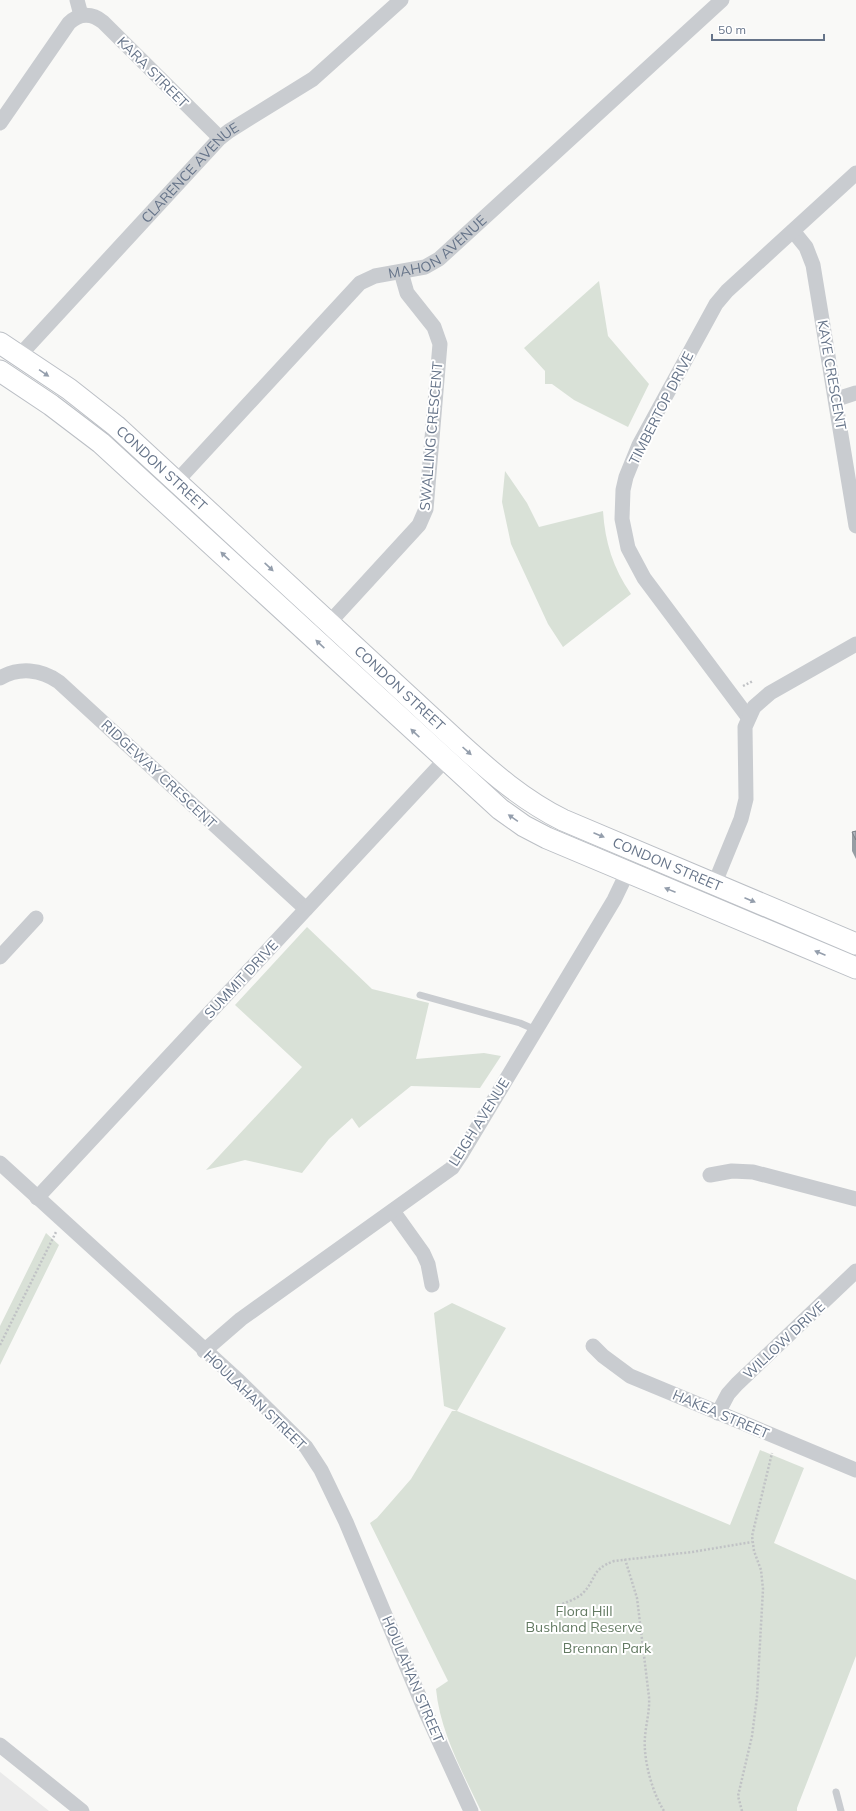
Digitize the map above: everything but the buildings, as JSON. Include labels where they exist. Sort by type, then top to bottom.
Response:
[{"type":"main road","name":"CONDON STREET","points":[[0,343],[93,407],[177,481],[494,775],[528,800],[564,820],[856,944]]},
{"type":"main road","name":"CLARENCE AVENUE","points":[[3,373],[19,356]]},
{"type":"main road","name":"CONDON STREET","points":[[3,373],[51,405],[101,443],[163,498],[500,810],[524,826],[627,873],[856,968]]},
{"type":"main road","name":"MAHON AVENUE","points":[[163,498],[177,481]]},
{"type":"main road","points":[[706,905],[714,885]]},
{"type":"street","points":[[0,123],[69,23],[81,15],[77,0]]},
{"type":"street","name":"CLARENCE AVENUE","points":[[19,356],[220,138],[313,79],[401,0]]},
{"type":"street","name":"MAHON AVENUE","points":[[177,481],[360,283],[375,276],[425,267],[439,259],[722,0]]},
{"type":"street","name":"KARA STREET","points":[[81,15],[92,15],[103,22],[220,138]]},
{"type":"street","name":"TIMBERTOP DRIVE","points":[[748,717],[660,602],[635,564],[624,534],[622,519],[623,490],[626,477],[639,445],[713,308],[727,291],[856,173]]},
{"type":"street","name":"KAYE CRESCENT","points":[[793,231],[806,247],[813,265],[856,526]]},
{"type":"street","name":"SWALLING CRESCENT","points":[[329,623],[419,525],[426,509],[440,344],[434,327],[407,293],[401,272]]},
{"type":"street","points":[[836,399],[856,393]]},
{"type":"street","points":[[714,885],[741,819],[746,799],[745,737],[748,717],[754,706],[770,693],[856,644]]},
{"type":"street","name":"RIDGEWAY CRESCENT","points":[[0,678],[13,672],[31,671],[43,673],[59,682],[306,909]]},
{"type":"street","name":"SUMMIT DRIVE","points":[[37,1198],[445,760]]},
{"type":"street","name":"LEIGH AVENUE","points":[[204,1351],[241,1319],[441,1176],[458,1160],[614,900],[627,873]]},
{"type":"street","points":[[0,957],[36,918]]},
{"type":"street","name":"HOULAHAN STREET","points":[[0,1163],[291,1431],[306,1447],[321,1470],[352,1536],[427,1714],[471,1811]]},
{"type":"street","points":[[710,1175],[732,1171],[753,1172],[856,1199]]},
{"type":"street","points":[[393,1211],[423,1253],[428,1264],[432,1286]]},
{"type":"street","name":"WILLOW DRIVE","points":[[718,1414],[728,1394],[736,1384],[856,1271]]},
{"type":"street","name":"HAKEA STREET","points":[[593,1346],[607,1360],[630,1376],[718,1414],[856,1470]]},
{"type":"street","points":[[0,1745],[82,1811]]},
{"type":"lane","points":[[420,996],[520,1022],[536,1030]]},
{"type":"lane","points":[[836,1792],[841,1811]]},
{"type":"path","points":[[0,1345],[62,1221]]},
{"type":"path","points":[[742,1811],[738,1796],[752,1736],[757,1697],[763,1588],[761,1570],[752,1542],[772,1453]]},
{"type":"path","points":[[555,1607],[582,1593],[597,1570],[604,1565],[625,1559],[692,1552],[752,1542]]},
{"type":"path","points":[[625,1559],[637,1598],[649,1697],[650,1708],[645,1738],[650,1778],[654,1794],[664,1811]]},
{"type":"shaded area","points":[[0,1772],[49,1811],[0,1811]]},
{"type":"green space","points":[[599,281],[608,336],[649,384],[628,427],[574,400],[552,384],[545,384],[545,371],[524,348]]},
{"type":"green space","points":[[505,471],[527,503],[539,527],[603,511],[611,554],[619,574],[631,594],[563,647],[548,624],[511,544],[502,502]]},
{"type":"green space","points":[[307,927],[372,989],[429,1003],[416,1059],[484,1053],[501,1056],[480,1088],[411,1086],[359,1128],[352,1118],[329,1139],[302,1173],[245,1160],[206,1170],[302,1067],[235,1005]]},
{"type":"green space","points":[[46,1233],[59,1245],[0,1365],[0,1326]]},
{"type":"green space","points":[[452,1303],[506,1328],[457,1411],[444,1406],[434,1313]]},
{"type":"green space","name":"Brennan Park","points":[[452,1411],[457,1411],[730,1525],[760,1450],[804,1468],[774,1543],[856,1580],[856,1656],[797,1811],[481,1811],[453,1752],[442,1721],[436,1689],[448,1681],[370,1523],[377,1518],[411,1479]]},
{"type":"park label","name":"Flora Hill Bushland Reserve","points":[[584,1620]]}]
